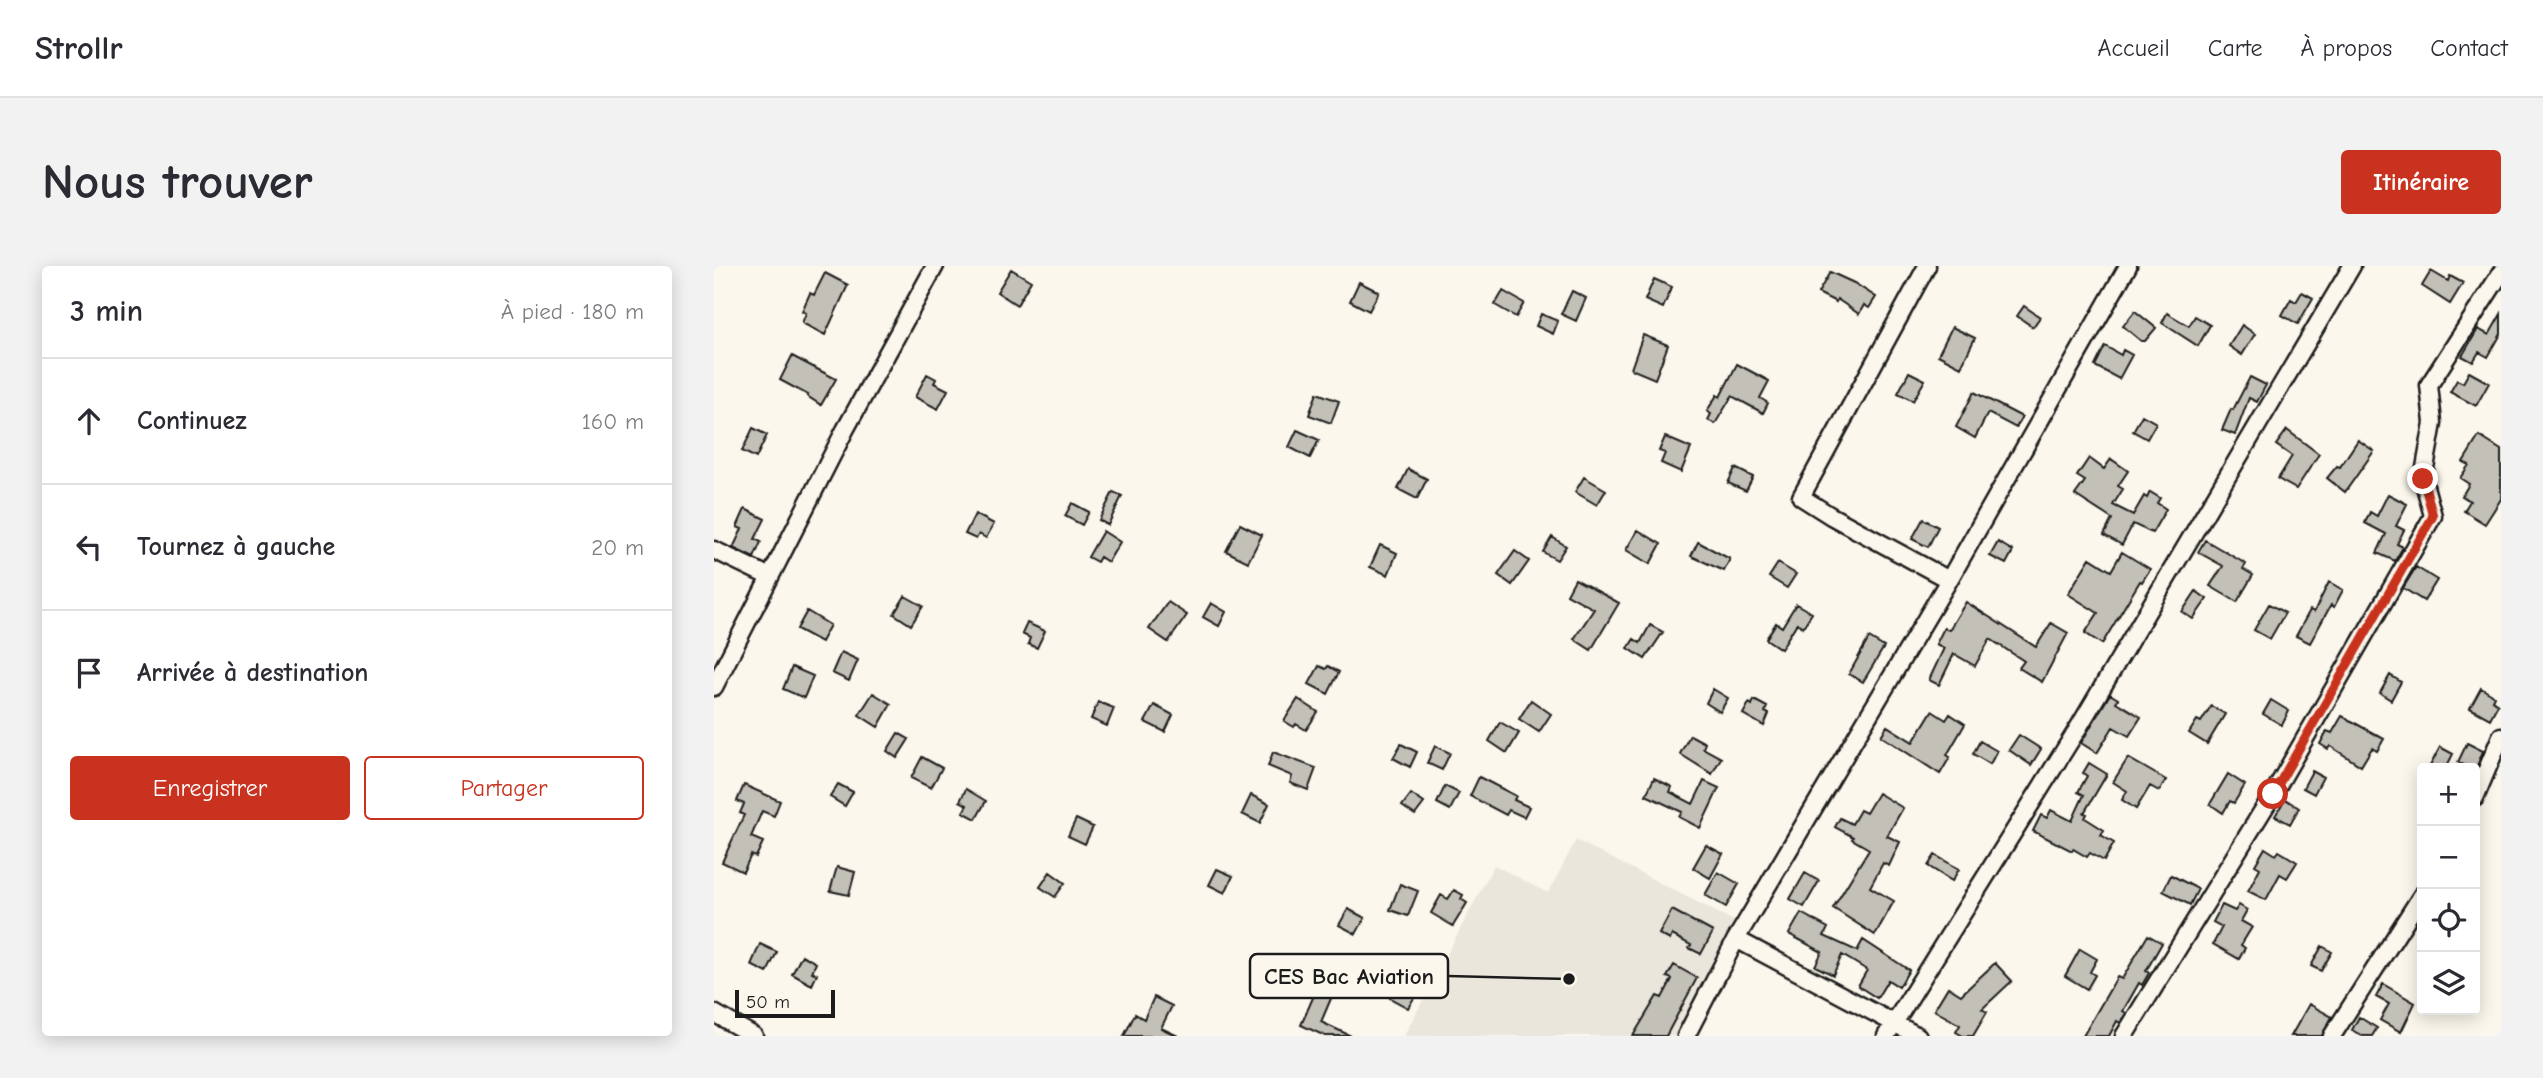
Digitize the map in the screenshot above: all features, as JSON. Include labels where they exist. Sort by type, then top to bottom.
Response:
[{"type":"street","points":[[714,687],[845,430],[935,266]]},
{"type":"street","points":[[1927,266],[1801,497],[1949,580]]},
{"type":"street","points":[[1686,1036],[1736,939],[1949,580],[2128,266]]},
{"type":"street","points":[[1890,1029],[2077,730],[2353,266]]},
{"type":"street","points":[[2124,1036],[2273,794],[2433,516],[2423,479],[2433,423],[2428,386],[2501,273]]},
{"type":"street","points":[[714,551],[770,578]]},
{"type":"street","points":[[2480,785],[2501,736]]},
{"type":"street","points":[[2332,1036],[2417,903]]},
{"type":"street","points":[[1736,939],[1890,1029],[1918,1036]]},
{"type":"street","points":[[714,1013],[754,1036]]},
{"type":"shaded area","points":[[1576,840],[1734,921],[1676,1036],[1404,1036],[1494,865],[1548,893]]},
{"type":"building","points":[[1011,269],[1031,281],[1017,305],[997,292]]},
{"type":"building","points":[[2431,271],[2448,281],[2450,276],[2463,283],[2450,304],[2422,286]]},
{"type":"building","points":[[1830,272],[1876,297],[1869,308],[1864,305],[1859,314],[1837,299],[1836,302],[1818,293]]},
{"type":"building","points":[[825,273],[848,285],[825,335],[802,323],[806,313],[802,311],[810,293],[814,295]]},
{"type":"building","points":[[1654,279],[1672,287],[1663,308],[1645,300]]},
{"type":"building","points":[[1359,282],[1379,292],[1369,311],[1350,301]]},
{"type":"building","points":[[1503,291],[1524,303],[1516,317],[1495,305]]},
{"type":"building","points":[[1572,291],[1586,298],[1576,321],[1561,314]]},
{"type":"building","points":[[2302,292],[2313,298],[2298,324],[2282,315],[2291,299],[2296,302]]},
{"type":"building","points":[[2024,306],[2040,317],[2033,327],[2017,316]]},
{"type":"building","points":[[2135,311],[2156,328],[2145,341],[2141,341],[2123,326]]},
{"type":"building","points":[[2167,313],[2189,326],[2195,316],[2210,325],[2198,346],[2162,323]]},
{"type":"building","points":[[1541,314],[1558,321],[1553,334],[1536,326]]},
{"type":"building","points":[[2501,314],[2501,334],[2488,357],[2479,352],[2473,362],[2462,356],[2478,329],[2489,335]]},
{"type":"building","points":[[2242,325],[2255,334],[2242,355],[2229,346]]},
{"type":"building","points":[[1952,327],[1975,338],[1961,367],[1938,355]]},
{"type":"building","points":[[1643,335],[1668,345],[1655,379],[1631,369]]},
{"type":"building","points":[[2105,346],[2121,355],[2123,350],[2132,355],[2119,379],[2095,366]]},
{"type":"building","points":[[792,356],[836,379],[821,405],[780,380]]},
{"type":"building","points":[[1737,364],[1769,381],[1760,398],[1768,403],[1763,413],[1732,396],[1715,424],[1708,420],[1711,414],[1707,411],[1717,395],[1720,397]]},
{"type":"building","points":[[1909,372],[1925,380],[1913,401],[1898,393]]},
{"type":"building","points":[[2469,372],[2489,383],[2476,406],[2450,392],[2457,380],[2463,383]]},
{"type":"building","points":[[927,374],[936,379],[934,383],[948,390],[938,409],[915,397]]},
{"type":"building","points":[[2250,377],[2266,385],[2257,402],[2249,398],[2235,435],[2222,430],[2231,409],[2233,410]]},
{"type":"building","points":[[1974,392],[2022,417],[2016,428],[1988,413],[1975,438],[1956,427]]},
{"type":"building","points":[[1317,393],[1339,401],[1331,423],[1309,415]]},
{"type":"building","points":[[2142,415],[2156,423],[2147,439],[2133,431]]},
{"type":"building","points":[[753,428],[767,435],[756,458],[742,451]]},
{"type":"building","points":[[1297,430],[1319,440],[1310,458],[1289,447]]},
{"type":"building","points":[[2287,430],[2319,454],[2296,489],[2278,479],[2292,456],[2276,445]]},
{"type":"building","points":[[2479,436],[2501,450],[2501,499],[2485,524],[2464,511],[2470,501],[2462,496],[2469,484],[2460,478],[2469,465],[2463,462]]},
{"type":"building","points":[[1665,437],[1691,448],[1681,472],[1661,463],[1665,453],[1659,451]]},
{"type":"building","points":[[2358,440],[2374,451],[2345,492],[2327,478],[2337,466],[2340,467]]},
{"type":"building","points":[[2089,458],[2104,469],[2111,459],[2128,471],[2118,486],[2123,489],[2113,505],[2133,515],[2144,496],[2147,498],[2150,492],[2160,498],[2157,503],[2166,509],[2152,533],[2133,524],[2122,545],[2104,535],[2112,519],[2075,495],[2085,481],[2077,476]]},
{"type":"building","points":[[1735,468],[1753,477],[1746,491],[1728,483]]},
{"type":"building","points":[[1408,469],[1427,479],[1417,499],[1398,489]]},
{"type":"building","points":[[1584,477],[1606,490],[1597,505],[1575,492]]},
{"type":"building","points":[[1113,492],[1122,496],[1108,525],[1099,520]]},
{"type":"building","points":[[2388,494],[2407,504],[2396,526],[2404,530],[2397,544],[2403,547],[2395,561],[2377,553],[2386,534],[2365,523],[2370,512],[2377,516]]},
{"type":"building","points":[[1072,503],[1089,512],[1082,525],[1065,516]]},
{"type":"building","points":[[745,509],[765,519],[755,539],[761,542],[754,558],[733,548],[742,529],[737,527]]},
{"type":"building","points":[[975,514],[994,524],[986,538],[979,534],[976,539],[965,534]]},
{"type":"building","points":[[1923,519],[1938,527],[1928,547],[1912,539]]},
{"type":"building","points":[[1240,524],[1262,535],[1248,562],[1226,551]]},
{"type":"building","points":[[1638,530],[1661,544],[1650,564],[1626,550]]},
{"type":"building","points":[[1103,531],[1120,542],[1108,562],[1100,557],[1097,562],[1088,557]]},
{"type":"building","points":[[1552,537],[1566,546],[1557,560],[1543,552]]},
{"type":"building","points":[[2205,540],[2246,564],[2243,569],[2253,575],[2237,602],[2210,586],[2223,566],[2198,552]]},
{"type":"building","points":[[1698,542],[1730,559],[1724,571],[1691,556]]},
{"type":"building","points":[[1998,542],[2013,551],[2006,564],[1990,556]]},
{"type":"building","points":[[1380,545],[1397,553],[1388,575],[1370,567]]},
{"type":"building","points":[[1515,551],[1529,561],[1512,585],[1498,575]]},
{"type":"building","points":[[2122,552],[2150,569],[2102,644],[2085,633],[2098,613],[2068,594],[2090,558],[2111,571]]},
{"type":"building","points":[[1778,563],[1796,574],[1787,588],[1769,577]]},
{"type":"building","points":[[2416,567],[2437,580],[2424,601],[2403,588]]},
{"type":"building","points":[[1575,579],[1619,603],[1591,650],[1574,639],[1594,609],[1567,594]]},
{"type":"building","points":[[2329,582],[2343,590],[2334,607],[2331,605],[2310,643],[2296,636],[2310,610],[2314,612]]},
{"type":"building","points":[[2196,591],[2207,599],[2193,619],[2182,612]]},
{"type":"building","points":[[905,596],[923,606],[911,625],[894,614]]},
{"type":"building","points":[[1168,602],[1187,615],[1168,642],[1149,629]]},
{"type":"building","points":[[1966,602],[2036,647],[2051,623],[2068,633],[2042,682],[2019,668],[2024,661],[1990,639],[1975,666],[1954,654],[1939,685],[1929,680],[1944,648],[1936,644],[1944,628],[1949,630]]},
{"type":"building","points":[[1211,603],[1226,612],[1219,626],[1203,617]]},
{"type":"building","points":[[1796,604],[1812,613],[1803,627],[1797,623],[1781,649],[1766,639],[1776,623],[1782,627]]},
{"type":"building","points":[[2269,604],[2285,613],[2270,639],[2254,630]]},
{"type":"building","points":[[807,611],[830,625],[821,642],[797,629]]},
{"type":"building","points":[[1027,623],[1045,631],[1037,648],[1028,644],[1030,638],[1022,634]]},
{"type":"building","points":[[1650,625],[1663,632],[1645,659],[1628,648],[1634,639],[1640,643]]},
{"type":"building","points":[[1869,638],[1884,647],[1863,682],[1849,674]]},
{"type":"building","points":[[841,652],[858,660],[849,681],[832,673]]},
{"type":"building","points":[[1319,666],[1326,669],[1328,666],[1339,672],[1328,694],[1309,684]]},
{"type":"building","points":[[792,667],[813,676],[804,698],[783,689]]},
{"type":"building","points":[[2390,675],[2401,682],[2391,700],[2380,693]]},
{"type":"building","points":[[2481,688],[2494,696],[2492,700],[2498,704],[2490,719],[2470,708]]},
{"type":"building","points":[[1713,689],[1728,698],[1720,712],[1706,703]]},
{"type":"building","points":[[873,693],[891,704],[878,727],[859,715]]},
{"type":"building","points":[[2110,694],[2118,699],[2116,702],[2141,717],[2129,736],[2113,727],[2097,753],[2081,743]]},
{"type":"building","points":[[1298,699],[1318,712],[1306,730],[1284,721]]},
{"type":"building","points":[[1531,700],[1551,714],[1539,732],[1519,719]]},
{"type":"building","points":[[1754,700],[1767,707],[1765,712],[1769,714],[1764,726],[1743,714]]},
{"type":"building","points":[[2271,700],[2289,711],[2282,725],[2263,714]]},
{"type":"building","points":[[1098,702],[1114,708],[1107,726],[1091,719]]},
{"type":"building","points":[[1154,705],[1173,715],[1165,732],[1145,722]]},
{"type":"building","points":[[2211,706],[2225,714],[2207,744],[2189,733],[2197,720],[2201,722]]},
{"type":"building","points":[[1932,711],[1946,720],[1950,714],[1965,724],[1947,755],[1950,757],[1940,774],[1881,736],[1887,726],[1913,742]]},
{"type":"building","points":[[2342,716],[2384,739],[2377,751],[2372,748],[2361,766],[2330,746],[2328,749],[2320,744],[2327,731],[2332,733]]},
{"type":"building","points":[[1500,722],[1519,733],[1507,753],[1489,741]]},
{"type":"building","points":[[898,733],[909,739],[897,758],[887,751]]},
{"type":"building","points":[[1690,735],[1705,743],[1703,748],[1721,758],[1712,774],[1680,754]]},
{"type":"building","points":[[2019,735],[2041,749],[2031,765],[2009,750]]},
{"type":"building","points":[[1980,741],[1997,751],[1990,764],[1973,754]]},
{"type":"building","points":[[2467,743],[2483,751],[2478,763],[2458,762]]},
{"type":"building","points":[[1401,744],[1417,752],[1410,767],[1393,758]]},
{"type":"building","points":[[1435,746],[1450,753],[1442,770],[1427,763]]},
{"type":"building","points":[[2440,747],[2453,754],[2448,763],[2432,763]]},
{"type":"building","points":[[1273,752],[1316,768],[1308,790],[1290,783],[1292,776],[1268,766]]},
{"type":"building","points":[[922,757],[942,768],[931,788],[911,778]]},
{"type":"building","points":[[2128,758],[2166,780],[2159,791],[2150,786],[2136,809],[2122,800],[2127,791],[2113,782]]},
{"type":"building","points":[[2089,763],[2107,774],[2084,813],[2087,814],[2085,818],[2104,830],[2101,835],[2114,843],[2104,861],[2090,853],[2087,857],[2073,849],[2072,851],[2033,831],[2041,815],[2047,818],[2051,810],[2072,821],[2084,795],[2078,792],[2087,776],[2083,773]]},
{"type":"building","points":[[2312,771],[2323,777],[2314,794],[2303,788]]},
{"type":"building","points":[[2228,774],[2245,785],[2234,803],[2230,801],[2223,813],[2210,804]]},
{"type":"building","points":[[1479,777],[1516,796],[1514,800],[1529,807],[1524,817],[1509,810],[1506,815],[1470,796]]},
{"type":"building","points":[[1654,778],[1672,787],[1670,792],[1693,804],[1704,781],[1719,788],[1700,828],[1679,817],[1682,812],[1646,795]]},
{"type":"building","points":[[838,784],[853,792],[845,806],[830,797]]},
{"type":"building","points":[[744,785],[780,801],[774,816],[762,811],[751,837],[763,842],[756,857],[751,855],[743,872],[722,862],[744,815],[740,813],[744,804],[737,801]]},
{"type":"building","points":[[1445,786],[1459,793],[1450,810],[1437,803]]},
{"type":"building","points":[[966,789],[986,801],[976,819],[963,812],[967,805],[960,801]]},
{"type":"building","points":[[1878,793],[1903,808],[1887,836],[1900,842],[1889,866],[1883,863],[1870,887],[1894,901],[1875,935],[1833,908],[1869,849],[1835,827],[1840,818],[1852,824],[1860,810],[1866,813]]},
{"type":"building","points":[[1411,794],[1424,803],[1415,815],[1402,806]]},
{"type":"building","points":[[1251,795],[1269,804],[1260,823],[1242,814]]},
{"type":"building","points":[[2285,799],[2299,808],[2290,824],[2275,816]]},
{"type":"building","points":[[1076,819],[1093,827],[1085,844],[1068,836]]},
{"type":"building","points":[[1706,845],[1723,854],[1710,878],[1693,868]]},
{"type":"building","points":[[2265,848],[2276,855],[2279,851],[2297,862],[2287,878],[2280,874],[2266,900],[2248,891],[2260,868],[2255,865]]},
{"type":"building","points":[[1935,855],[1959,869],[1952,881],[1928,866]]},
{"type":"building","points":[[837,867],[855,872],[849,895],[830,891]]},
{"type":"building","points":[[1217,869],[1233,876],[1225,893],[1209,885]]},
{"type":"building","points":[[1050,872],[1065,883],[1055,897],[1040,887]]},
{"type":"building","points":[[1718,872],[1739,884],[1726,907],[1705,895]]},
{"type":"building","points":[[1805,873],[1819,881],[1804,907],[1790,899]]},
{"type":"building","points":[[2171,875],[2198,889],[2190,905],[2163,891]]},
{"type":"building","points":[[1400,884],[1418,891],[1408,916],[1390,910]]},
{"type":"building","points":[[1454,890],[1463,895],[1461,899],[1467,903],[1453,926],[1431,913],[1441,895],[1448,899]]},
{"type":"building","points":[[2222,905],[2235,911],[2239,905],[2247,910],[2241,921],[2252,927],[2241,945],[2245,948],[2239,959],[2213,944],[2222,927],[2213,922]]},
{"type":"building","points":[[1348,909],[1365,918],[1356,934],[1339,925]]},
{"type":"building","points":[[1672,910],[1713,932],[1701,954],[1672,935],[1670,940],[1659,934]]},
{"type":"building","points":[[1801,913],[1828,928],[1824,936],[1857,951],[1863,940],[1909,970],[1899,987],[1888,980],[1877,998],[1858,986],[1867,970],[1842,955],[1833,975],[1815,966],[1822,952],[1789,934]]},
{"type":"building","points":[[2148,935],[2162,943],[2146,971],[2149,973],[2142,985],[2139,983],[2123,1011],[2126,1013],[2120,1023],[2117,1021],[2109,1036],[2083,1036],[2117,977],[2122,979]]},
{"type":"building","points":[[760,944],[777,952],[767,973],[751,965]]},
{"type":"building","points":[[2322,946],[2332,952],[2321,971],[2311,966]]},
{"type":"building","points":[[2080,949],[2097,959],[2090,972],[2095,975],[2087,989],[2065,976]]},
{"type":"building","points":[[802,955],[816,963],[812,972],[817,974],[812,985],[792,974]]},
{"type":"building","points":[[1995,963],[2012,981],[1982,1009],[1987,1012],[1973,1036],[1963,1036],[1956,1032],[1960,1025],[1934,1010],[1948,987],[1961,995]]},
{"type":"building","points":[[1674,965],[1697,978],[1666,1036],[1633,1036],[1657,996],[1662,998],[1672,979],[1667,977]]},
{"type":"building","points":[[1319,973],[1338,982],[1321,1022],[1351,1036],[1325,1036],[1301,1025],[1315,993],[1311,991]]},
{"type":"building","points":[[1398,983],[1417,993],[1408,1008],[1390,998]]},
{"type":"building","points":[[2383,984],[2415,1003],[2401,1032],[2380,1020],[2389,1004],[2376,997]]},
{"type":"building","points":[[1154,997],[1172,1006],[1161,1028],[1178,1036],[1124,1036],[1135,1014],[1144,1019]]},
{"type":"building","points":[[2309,1004],[2332,1017],[2322,1036],[2291,1036]]},
{"type":"building","points":[[2359,1017],[2377,1028],[2372,1036],[2362,1036],[2352,1030]]},
{"type":"place","name":"CES Bac Aviation","points":[[1569,979]]},
{"type":"route","points":[[2273,794],[2433,516],[2423,479]]}]
